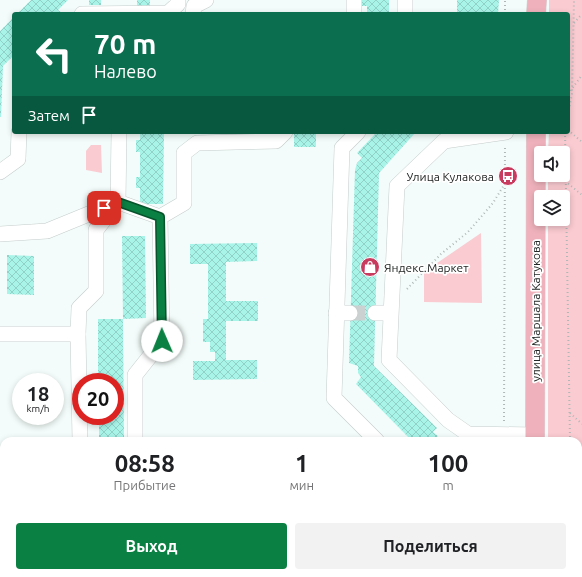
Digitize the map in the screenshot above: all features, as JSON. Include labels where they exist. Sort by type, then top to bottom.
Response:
[{"type":"main road","points":[[536,0],[536,12]]},
{"type":"main road","name":"улица Маршала Катукова","points":[[535,437],[536,134]]},
{"type":"lane","points":[[169,12],[178,4],[178,0]]},
{"type":"lane","points":[[354,0],[354,12]]},
{"type":"lane","points":[[405,0],[405,12]]},
{"type":"lane","points":[[0,172],[18,158],[19,134]]},
{"type":"lane","points":[[80,437],[79,308],[96,291],[96,230],[118,202],[119,134]]},
{"type":"lane","points":[[0,234],[47,231],[118,202],[160,217],[184,203],[184,153],[197,143],[276,141],[283,134]]},
{"type":"lane","points":[[356,134],[342,148],[343,313],[334,398],[373,437]]},
{"type":"lane","points":[[492,134],[444,141],[397,186],[389,360],[448,420],[468,434],[525,437]]},
{"type":"lane","points":[[136,437],[135,375],[162,341],[160,217]]},
{"type":"lane","points":[[375,313],[390,314]]},
{"type":"lane","points":[[0,334],[78,334]]},
{"type":"path","points":[[505,0],[505,12]]},
{"type":"path","points":[[570,101],[572,88],[574,0]]},
{"type":"path","points":[[574,23],[582,14]]},
{"type":"path","points":[[570,91],[582,76]]},
{"type":"path","points":[[570,132],[582,142]]},
{"type":"path","points":[[504,435],[506,134]]},
{"type":"path","points":[[565,134],[565,146]]},
{"type":"path","points":[[565,182],[582,195]]},
{"type":"path","points":[[565,182],[570,437]]},
{"type":"path","points":[[403,294],[441,254],[468,232],[493,203],[505,183]]},
{"type":"path","points":[[570,413],[582,424]]},
{"type":"shaded area","points":[[549,0],[582,0],[582,437],[548,437],[548,226],[570,226],[570,190],[548,190],[548,182],[570,182],[570,146],[548,146],[549,134],[570,134],[570,12],[549,12]]},
{"type":"shaded area","points":[[91,145],[101,145],[102,173],[86,170],[86,151]]},
{"type":"shaded area","points":[[481,233],[482,303],[424,302],[424,272]]},
{"type":"building","points":[[31,0],[68,0],[58,10],[60,12],[19,12]]},
{"type":"building","points":[[89,0],[101,0],[101,5],[89,5]]},
{"type":"building","points":[[137,0],[150,0],[150,6],[137,7]]},
{"type":"building","points":[[362,0],[389,0],[389,12],[367,12],[367,6],[362,6]]},
{"type":"building","points":[[457,0],[499,0],[498,12],[457,12]]},
{"type":"building","points":[[12,19],[12,57],[3,66],[1,117],[0,117],[0,31]]},
{"type":"building","points":[[140,134],[164,134],[163,204],[140,204],[140,188],[136,188],[136,177],[140,177],[140,152],[136,152],[136,140],[140,140]]},
{"type":"building","points":[[294,134],[316,134],[316,147],[294,147]]},
{"type":"building","points":[[375,134],[414,134],[379,173],[374,366],[437,428],[433,432],[438,436],[437,437],[408,437],[356,384],[361,377],[358,373],[358,366],[349,363],[355,170],[357,163],[362,158],[357,153]]},
{"type":"building","points":[[122,236],[145,236],[146,318],[123,319]]},
{"type":"building","points":[[257,243],[257,261],[226,262],[226,301],[258,301],[258,321],[226,321],[226,360],[257,360],[257,379],[193,380],[193,361],[215,361],[215,352],[210,352],[210,342],[203,342],[203,319],[208,319],[208,264],[190,264],[190,244]]},
{"type":"building","points":[[7,255],[34,256],[34,295],[7,294]]},
{"type":"building","points":[[98,319],[123,319],[123,373],[98,373]]},
{"type":"building","points":[[99,425],[124,425],[124,437],[99,437]]},
{"type":"tunnel","points":[[350,313],[375,313]]},
{"type":"place","name":"Улица Кулакова","points":[[508,176]]},
{"type":"place","name":"Яндекс.Маркет","points":[[370,267]]},
{"type":"route","points":[[104,208],[118,202],[160,217],[162,341]]}]
